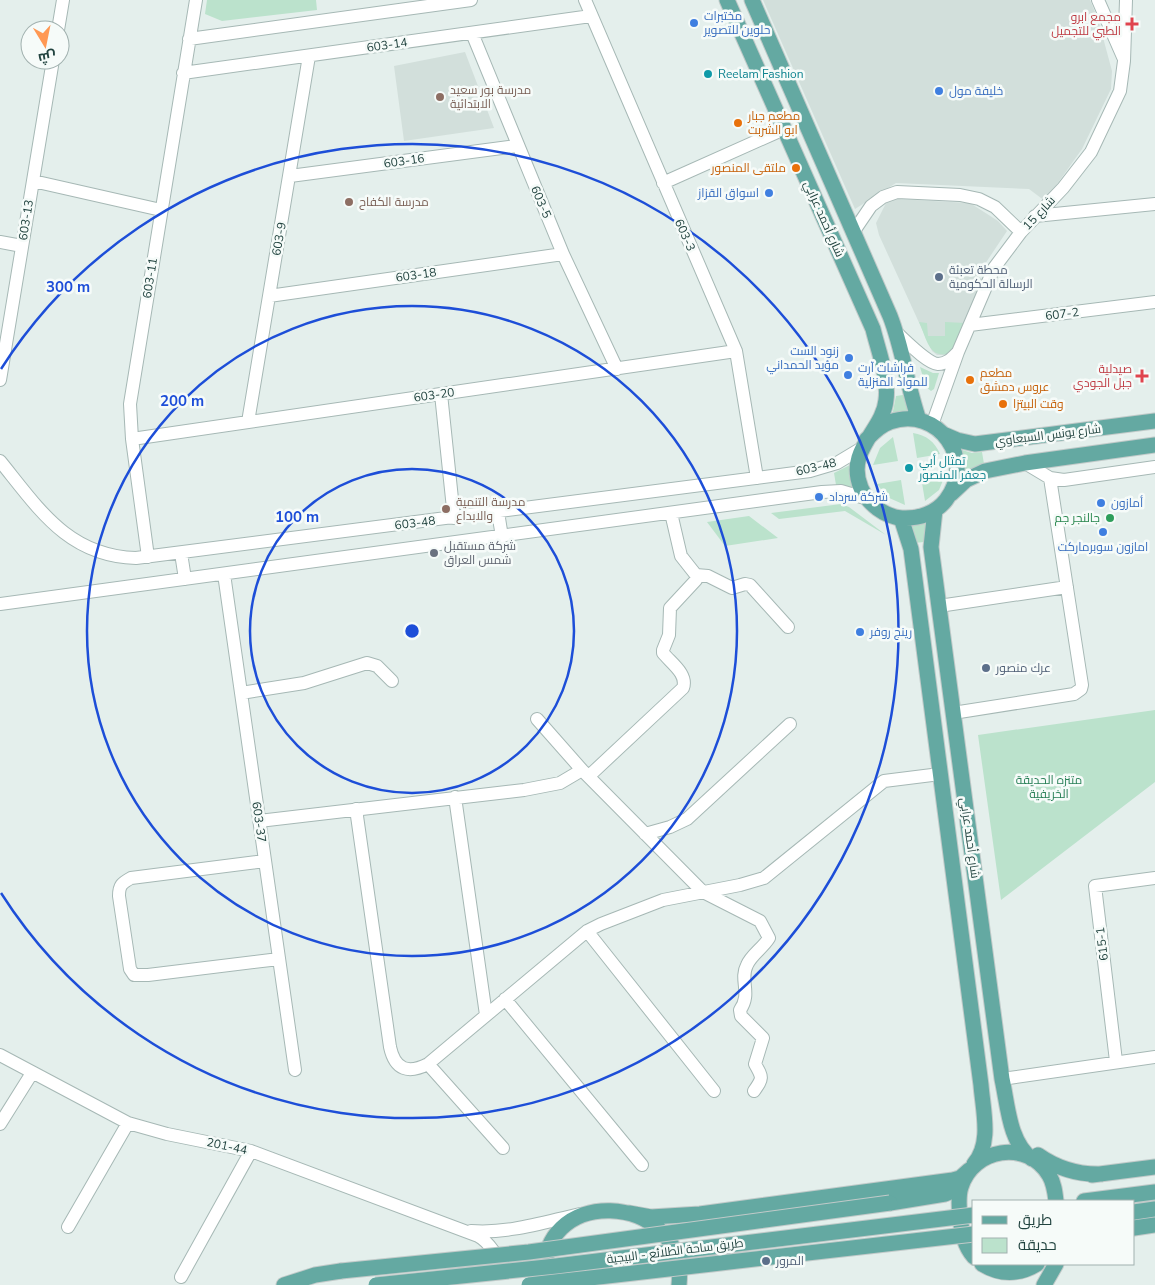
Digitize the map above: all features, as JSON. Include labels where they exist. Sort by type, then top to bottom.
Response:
[{"type":"main road","name":"شارع أحمد عرابي","points":[[728,0],[872,329],[882,362],[887,399],[884,410],[864,444]]},
{"type":"main road","name":"شارع أحمد عرابي","points":[[752,0],[897,333],[912,400],[931,426]]},
{"type":"main road","points":[[904,419],[931,426],[955,452],[958,463],[956,479],[950,494],[944,503],[935,510],[919,517],[901,518],[888,515],[868,499],[861,488],[858,462],[864,444],[876,430],[889,422],[904,419]]},
{"type":"main road","name":"شارع يونس السبعاوي","points":[[931,426],[957,440],[974,444],[1155,421]]},
{"type":"main road","name":"شارع يونس السبعاوي","points":[[950,494],[966,480],[985,471],[1025,463],[1155,445]]},
{"type":"main road","name":"شارع أحمد عرابي","points":[[935,510],[931,547],[1002,1080],[1017,1143],[1024,1154],[1032,1159]]},
{"type":"main road","name":"شارع أحمد عرابي","points":[[901,518],[911,549],[981,1085],[984,1146],[979,1159],[969,1172]]},
{"type":"main road","points":[[1008,1109],[1016,1131],[1032,1150],[1045,1160],[1074,1173],[1102,1174]]},
{"type":"main road","points":[[928,1184],[953,1172],[972,1153],[982,1131],[983,1112]]},
{"type":"main road","points":[[546,1282],[546,1255],[555,1237],[569,1222],[587,1212],[608,1210],[659,1217],[700,1214],[928,1184],[960,1178],[988,1156],[1006,1152],[1020,1154],[1032,1159],[1044,1168],[1065,1175],[1102,1174],[1155,1167]]},
{"type":"main road","points":[[1044,1168],[1052,1181],[1056,1200]]},
{"type":"main road","points":[[284,1285],[315,1275],[341,1270],[529,1252],[945,1194],[952,1191],[969,1172]]},
{"type":"main road","points":[[969,1172],[960,1191],[962,1232],[966,1246],[972,1254]]},
{"type":"main road","points":[[1092,1200],[1155,1192]]},
{"type":"main road","points":[[1135,1212],[1155,1209]]},
{"type":"main road","points":[[629,1213],[650,1224],[665,1236],[671,1243],[692,1285]]},
{"type":"main road","name":"طريق ساحة الطلائع - البيجية","points":[[376,1285],[556,1266],[972,1216]]},
{"type":"main road","points":[[1135,1228],[1155,1226]]},
{"type":"main road","name":"طريق ساحة الطلائع - البيجية","points":[[529,1285],[972,1234]]},
{"type":"main road","points":[[679,1262],[679,1285]]},
{"type":"main road","points":[[983,1265],[992,1272],[1001,1285]]},
{"type":"main road","points":[[984,1265],[1006,1272],[1022,1271],[1035,1265]]},
{"type":"main road","points":[[1039,1285],[1044,1265]]},
{"type":"main road","points":[[1044,1285],[1055,1265]]},
{"type":"street","points":[[60,20],[63,0]]},
{"type":"street","name":"603-11","points":[[148,558],[132,439],[130,404],[196,0]]},
{"type":"street","points":[[189,39],[471,0]]},
{"type":"street","name":"603-3","points":[[585,0],[736,351],[757,478]]},
{"type":"street","points":[[1098,0],[1124,61]]},
{"type":"street","name":"شارع 15","points":[[931,426],[958,352],[994,268],[1021,232],[1063,188],[1091,152],[1120,91],[1124,61],[1126,0]]},
{"type":"street","name":"603-14","points":[[183,73],[591,16]]},
{"type":"street","name":"603-5","points":[[472,33],[563,254],[618,369]]},
{"type":"street","name":"603-9","points":[[248,422],[309,56]]},
{"type":"street","name":"603-13","points":[[0,380],[51,70]]},
{"type":"street","points":[[663,183],[784,129]]},
{"type":"street","name":"603-16","points":[[290,176],[517,146]]},
{"type":"street","points":[[33,181],[161,210]]},
{"type":"street","points":[[854,231],[871,206],[883,197],[897,192],[960,195],[979,200],[995,208],[1021,232]]},
{"type":"street","points":[[1035,216],[1155,204]]},
{"type":"street","points":[[0,242],[22,246]]},
{"type":"street","name":"603-18","points":[[269,296],[563,254]]},
{"type":"street","name":"607-2","points":[[970,326],[1155,302]]},
{"type":"street","points":[[897,333],[924,357],[936,364],[945,363],[958,352]]},
{"type":"street","name":"603-20","points":[[132,439],[736,351]]},
{"type":"street","points":[[441,394],[454,518]]},
{"type":"street","name":"603-48","points":[[0,461],[34,504],[62,532],[78,544],[112,556],[148,558],[824,468],[844,460],[864,444]]},
{"type":"street","points":[[1025,463],[1050,478],[1064,480],[1155,467]]},
{"type":"street","points":[[953,713],[1074,694],[1081,690],[1082,685],[1050,478]]},
{"type":"street","name":"603-48","points":[[0,604],[831,492],[850,493],[868,499]]},
{"type":"street","points":[[498,512],[502,536]]},
{"type":"street","points":[[259,821],[543,787],[586,773],[683,688],[685,683],[684,677],[663,654],[669,635],[670,608],[696,580],[696,575],[681,556],[672,513]]},
{"type":"street","points":[[181,553],[185,579]]},
{"type":"street","name":"603-37","points":[[224,574],[295,1070]]},
{"type":"street","points":[[696,575],[708,576],[728,587],[750,585],[788,627]]},
{"type":"street","points":[[939,606],[1067,587]]},
{"type":"street","points":[[241,693],[304,683],[367,664],[377,666],[392,681]]},
{"type":"street","points":[[537,719],[586,773],[703,892],[760,921],[769,938],[765,945],[747,963],[744,971],[745,1002],[740,1010],[741,1016],[763,1038],[755,1064],[762,1076],[754,1091]]},
{"type":"street","points":[[645,834],[670,827],[688,819],[790,724]]},
{"type":"street","points":[[356,809],[392,1056],[398,1065],[406,1068],[419,1068],[428,1064],[587,930],[663,900],[740,885],[764,878],[884,781],[940,774]]},
{"type":"street","points":[[454,797],[486,1015]]},
{"type":"street","points":[[265,861],[131,878],[122,883],[119,888],[119,896],[130,969],[134,975],[148,975],[279,959]]},
{"type":"street","name":"615-1","points":[[1116,1062],[1095,886],[1155,878]]},
{"type":"street","points":[[587,930],[714,1091]]},
{"type":"street","points":[[505,999],[642,1165]]},
{"type":"street","name":"201-44","points":[[0,1055],[128,1123],[166,1134],[252,1151],[459,1228],[487,1241],[499,1258],[506,1263],[532,1265],[541,1268],[546,1282]]},
{"type":"street","points":[[1002,1080],[1155,1057]]},
{"type":"street","points":[[428,1064],[503,1148]]},
{"type":"street","points":[[0,1124],[32,1073]]},
{"type":"street","points":[[68,1227],[128,1123]]},
{"type":"street","points":[[181,1277],[252,1151]]},
{"type":"street","name":"201-44","points":[[459,1228],[485,1232],[499,1231],[587,1212]]},
{"type":"shaded area","points":[[763,0],[1090,0],[1098,19],[1112,71],[1111,89],[1082,149],[1045,201],[1029,189],[896,183],[855,209]]},
{"type":"shaded area","name":"مدرسة بور سعيد الابتدائية","points":[[465,52],[494,128],[404,141],[394,66]]},
{"type":"shaded area","name":"محطة تعبئة الرسالة الحكومية","points":[[897,199],[970,203],[998,221],[1007,231],[977,276],[982,279],[961,333],[945,355],[937,355],[932,351],[879,235],[876,223],[887,201]]},
{"type":"green space","points":[[207,0],[316,0],[317,10],[222,21],[205,14]]},
{"type":"green space","points":[[919,322],[927,323],[928,336],[945,336],[945,322],[965,323],[953,352],[939,354],[930,347]]},
{"type":"green space","points":[[920,367],[933,373],[939,373],[934,389],[931,391],[926,387]]},
{"type":"green space","points":[[903,395],[911,413],[892,416],[896,396]]},
{"type":"green space","points":[[913,433],[922,435],[929,440],[936,446],[940,454],[917,458]]},
{"type":"green space","points":[[893,437],[898,461],[873,465],[880,448]]},
{"type":"green space","points":[[962,450],[972,453],[982,452],[984,464],[965,472]]},
{"type":"green space","points":[[852,464],[856,490],[836,485],[834,473]]},
{"type":"green space","points":[[946,473],[939,490],[925,501],[921,477]]},
{"type":"green space","points":[[901,480],[905,505],[887,497],[877,484]]},
{"type":"green space","points":[[841,504],[849,507],[886,535],[845,511],[779,519],[771,513]]},
{"type":"green space","points":[[749,516],[778,538],[725,546],[707,522]]},
{"type":"green space","points":[[928,522],[924,542],[914,543],[906,525]]},
{"type":"green space","name":"متنزه الحديقة الخريفية","points":[[1155,710],[1155,782],[1001,900],[978,735]]},
{"type":"place","name":"مختبرات حلوين للتصوير","points":[[694,23]]},
{"type":"place","name":"مجمع ابرو الطبي للتجميل","points":[[1132,24]]},
{"type":"place","name":"Reelam Fashion","points":[[708,74]]},
{"type":"place","name":"خليفة مول","points":[[939,91]]},
{"type":"place","name":"مدرسة بور سعيد الابتدائية","points":[[440,97]]},
{"type":"place","name":"مطعم جبار ابو الشربت","points":[[738,123]]},
{"type":"place","name":"ملتقى المنصور","points":[[796,168]]},
{"type":"place","name":"اسواق القزاز","points":[[769,193]]},
{"type":"place","name":"مدرسة الكفاح","points":[[349,202]]},
{"type":"place","name":"محطة تعبئة الرسالة الحكومية","points":[[939,277]]},
{"type":"place","name":"زنود الست مؤيد الحمداني","points":[[849,358]]},
{"type":"place","name":"فراشات آرت للمواد المنزلية","points":[[848,375]]},
{"type":"place","name":"صيدلية جبل الجودي","points":[[1142,376]]},
{"type":"place","name":"مطعم عروس دمشق","points":[[970,380]]},
{"type":"place","name":"وقت البيتزا","points":[[1003,404]]},
{"type":"place","name":"تمثال أبي جعفر المنصور","points":[[909,468]]},
{"type":"place","name":"شركة سرداد","points":[[819,497]]},
{"type":"place","name":"أمازون","points":[[1101,503]]},
{"type":"place","name":"مدرسة التنمية والابداع","points":[[446,509]]},
{"type":"place","name":"جالنجر جم","points":[[1110,518]]},
{"type":"place","name":"امازون سوبرماركت","points":[[1103,532]]},
{"type":"place","name":"شركة مستقبل شمس العراق","points":[[434,553]]},
{"type":"place","name":"رينج روفر","points":[[860,632]]},
{"type":"place","name":"عرك منصور","points":[[986,668]]},
{"type":"place","name":"المرور","points":[[766,1261]]}]
